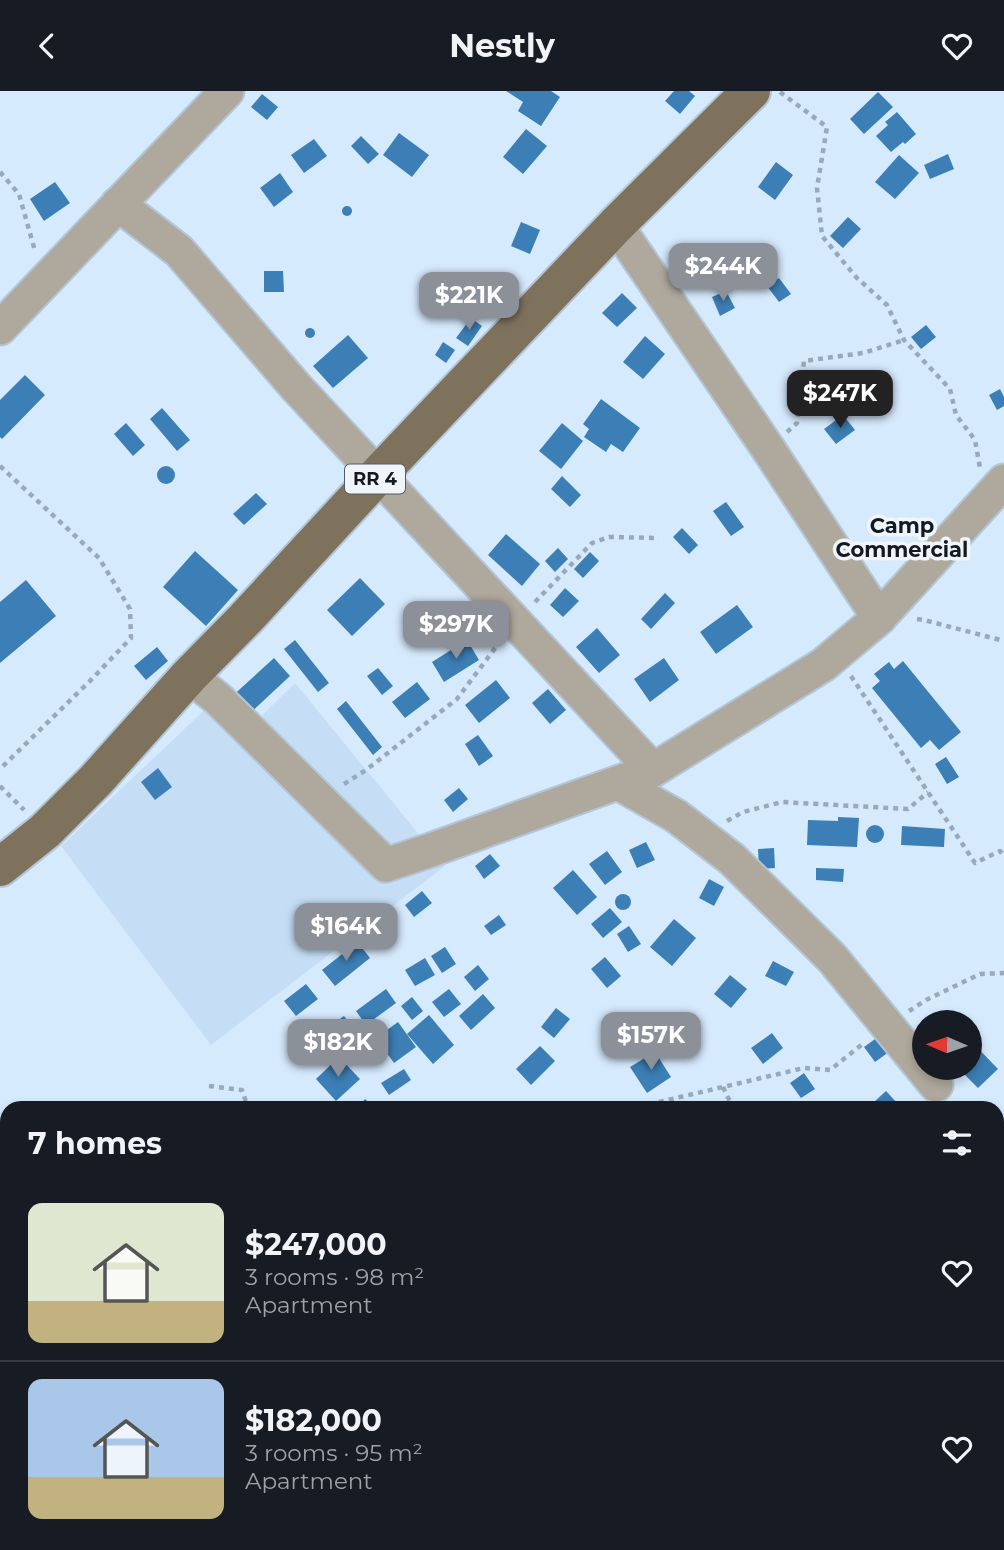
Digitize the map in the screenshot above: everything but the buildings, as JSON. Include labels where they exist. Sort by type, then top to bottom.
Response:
[{"type":"main road","name":"RR 4","points":[[4,856],[45,831],[95,781],[189,676],[378,475],[616,225],[751,91]]},
{"type":"street","points":[[0,328],[227,91]]},
{"type":"street","points":[[118,204],[178,251],[296,387],[653,770]]},
{"type":"street","points":[[616,225],[879,618]]},
{"type":"street","points":[[189,676],[217,698],[386,865],[653,770],[823,665],[879,618],[994,492]]},
{"type":"street","points":[[618,783],[676,816],[732,859],[832,958],[936,1085]]},
{"type":"path","points":[[780,91],[827,127],[817,188],[822,236],[856,277],[887,305],[904,340],[950,389],[956,415],[975,440],[994,492]]},
{"type":"path","points":[[0,172],[19,194],[33,248],[51,275]]},
{"type":"path","points":[[769,450],[797,422],[804,361],[863,353],[904,340]]},
{"type":"path","points":[[0,466],[99,558],[130,610],[131,638],[0,769]]},
{"type":"path","points":[[320,800],[366,770],[457,699],[514,623],[592,543],[609,537],[659,538]]},
{"type":"path","points":[[879,618],[924,620],[1004,641]]},
{"type":"path","points":[[836,654],[975,863],[1000,851],[1004,856]]},
{"type":"path","points":[[702,837],[743,812],[782,802],[908,809],[928,792]]},
{"type":"path","points":[[663,1101],[804,1068],[830,1070],[886,1025],[926,1000],[980,974],[1004,973]]},
{"type":"path","points":[[209,1086],[242,1090],[246,1101]]},
{"type":"path","points":[[723,1087],[730,1101]]},
{"type":"shaded area","points":[[295,683],[445,866],[211,1045],[61,846],[217,698],[248,729]]},
{"type":"district","name":"Camp Commercial","points":[[902,537]]}]
